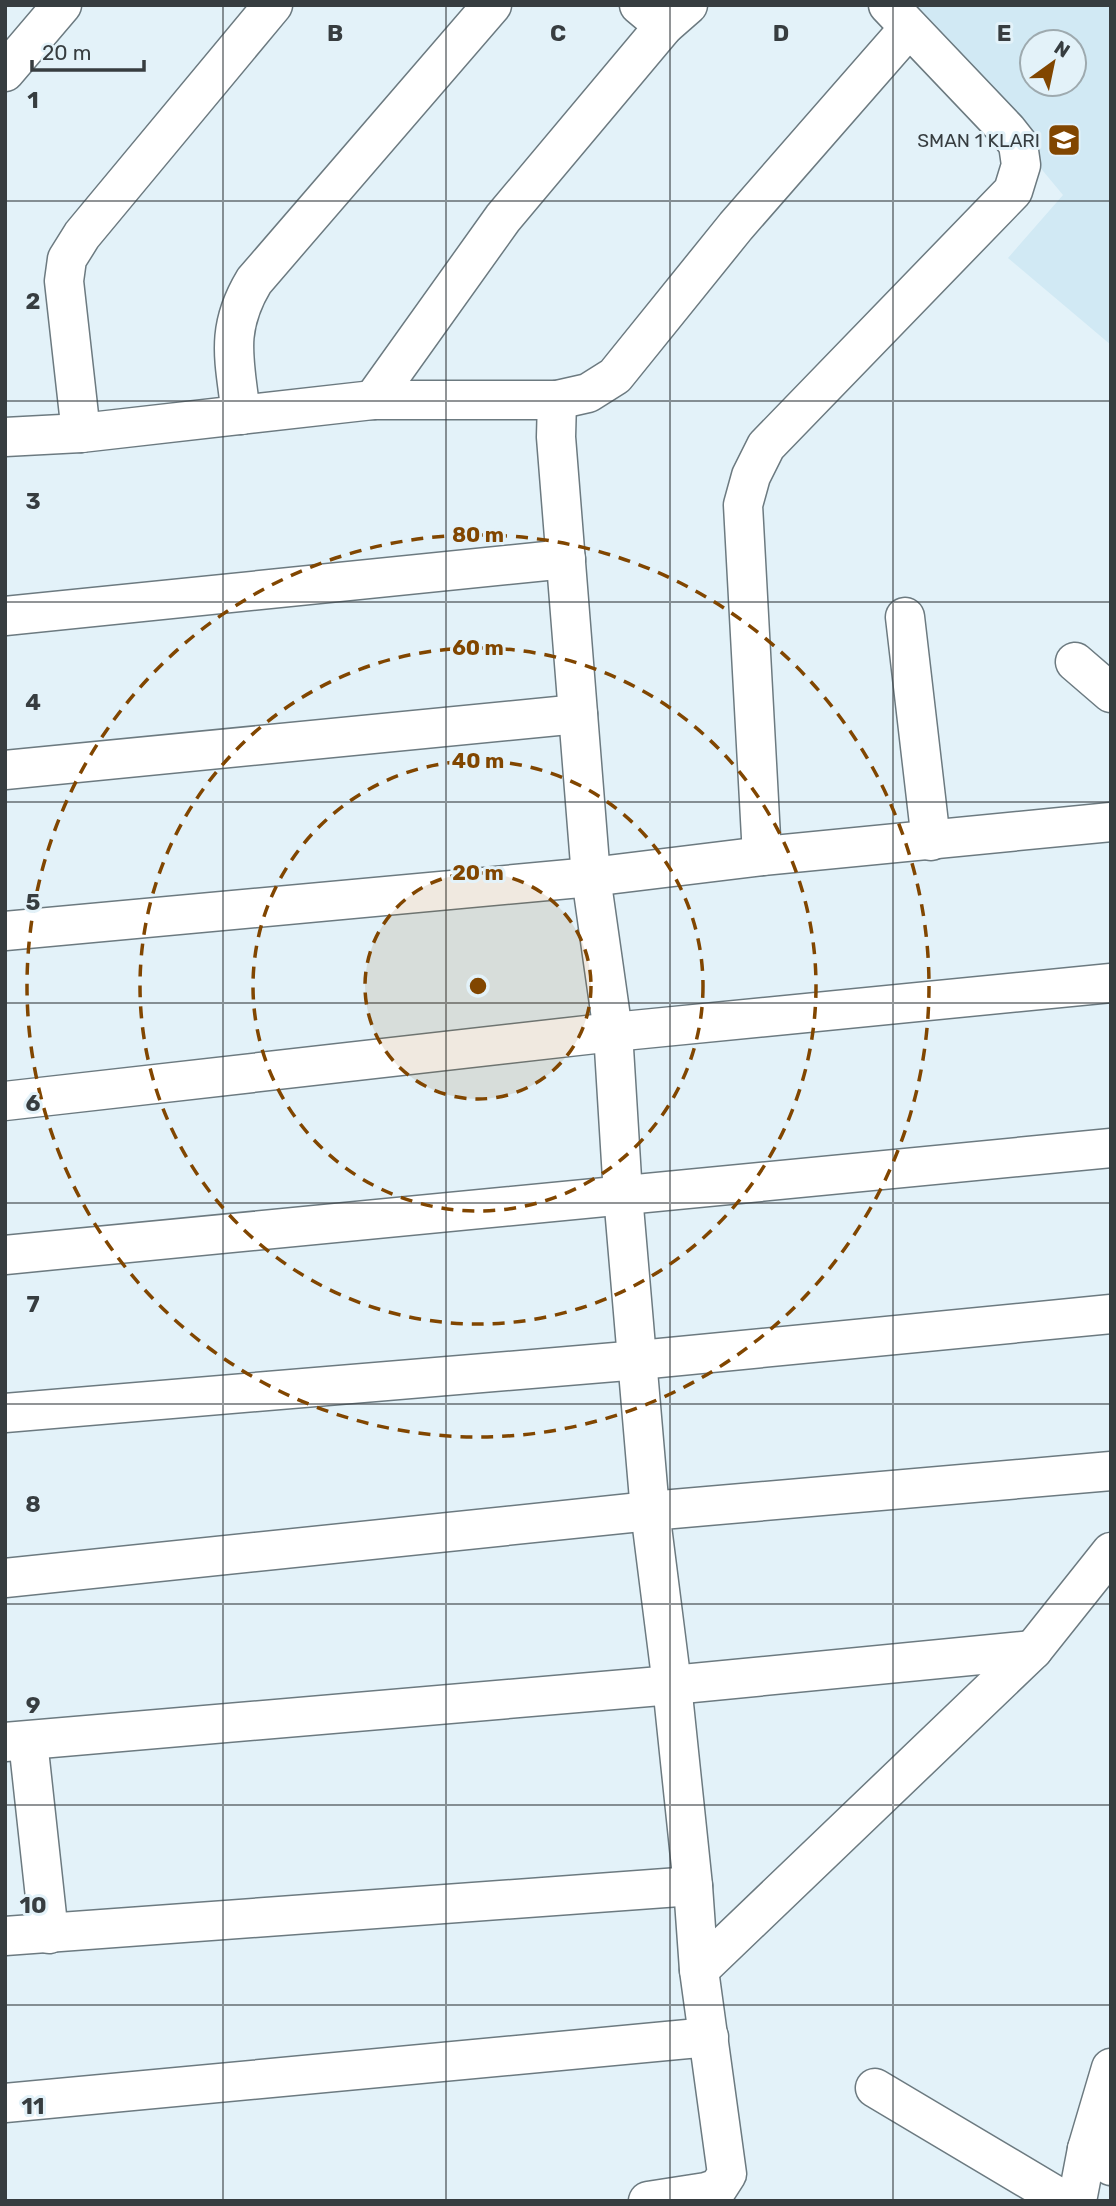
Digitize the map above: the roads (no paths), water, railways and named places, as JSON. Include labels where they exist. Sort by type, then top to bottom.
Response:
[{"type":"street","points":[[5,72],[62,5]]},
{"type":"street","points":[[81,433],[64,281],[67,259],[82,235],[273,5]]},
{"type":"street","points":[[241,415],[233,347],[236,321],[249,290],[492,5]]},
{"type":"street","points":[[373,400],[503,218],[664,12]]},
{"type":"street","points":[[5,437],[81,433],[373,400],[557,400],[587,393],[615,376],[736,226],[898,16],[1018,144],[1021,165],[1013,191],[766,446],[751,476],[743,505],[762,856]]},
{"type":"street","points":[[557,400],[556,437],[591,877],[613,1032],[650,1511],[672,1685],[699,1970],[727,2174],[718,2189],[648,2201]]},
{"type":"street","points":[[5,615],[566,559]]},
{"type":"street","points":[[905,617],[931,841]]},
{"type":"street","points":[[1075,662],[1111,693]]},
{"type":"street","points":[[5,770],[578,714]]},
{"type":"street","points":[[5,931],[591,877],[762,856],[1111,822]]},
{"type":"street","points":[[5,1101],[613,1032],[1111,983]]},
{"type":"street","points":[[5,1255],[1111,1148]]},
{"type":"street","points":[[5,1413],[639,1360],[1111,1314]]},
{"type":"street","points":[[5,1578],[650,1511],[1111,1471]]},
{"type":"street","points":[[699,1970],[1034,1650],[1111,1552]]},
{"type":"street","points":[[49,1934],[17,1741],[672,1685],[1034,1650]]},
{"type":"street","points":[[5,1936],[693,1886]]},
{"type":"street","points":[[5,2103],[709,2037]]},
{"type":"street","points":[[1077,2201],[1099,2157],[1111,2068]]},
{"type":"street","points":[[875,2088],[1065,2201]]},
{"type":"place","name":"SMAN 1 KLARI","points":[[1064,140]]}]
